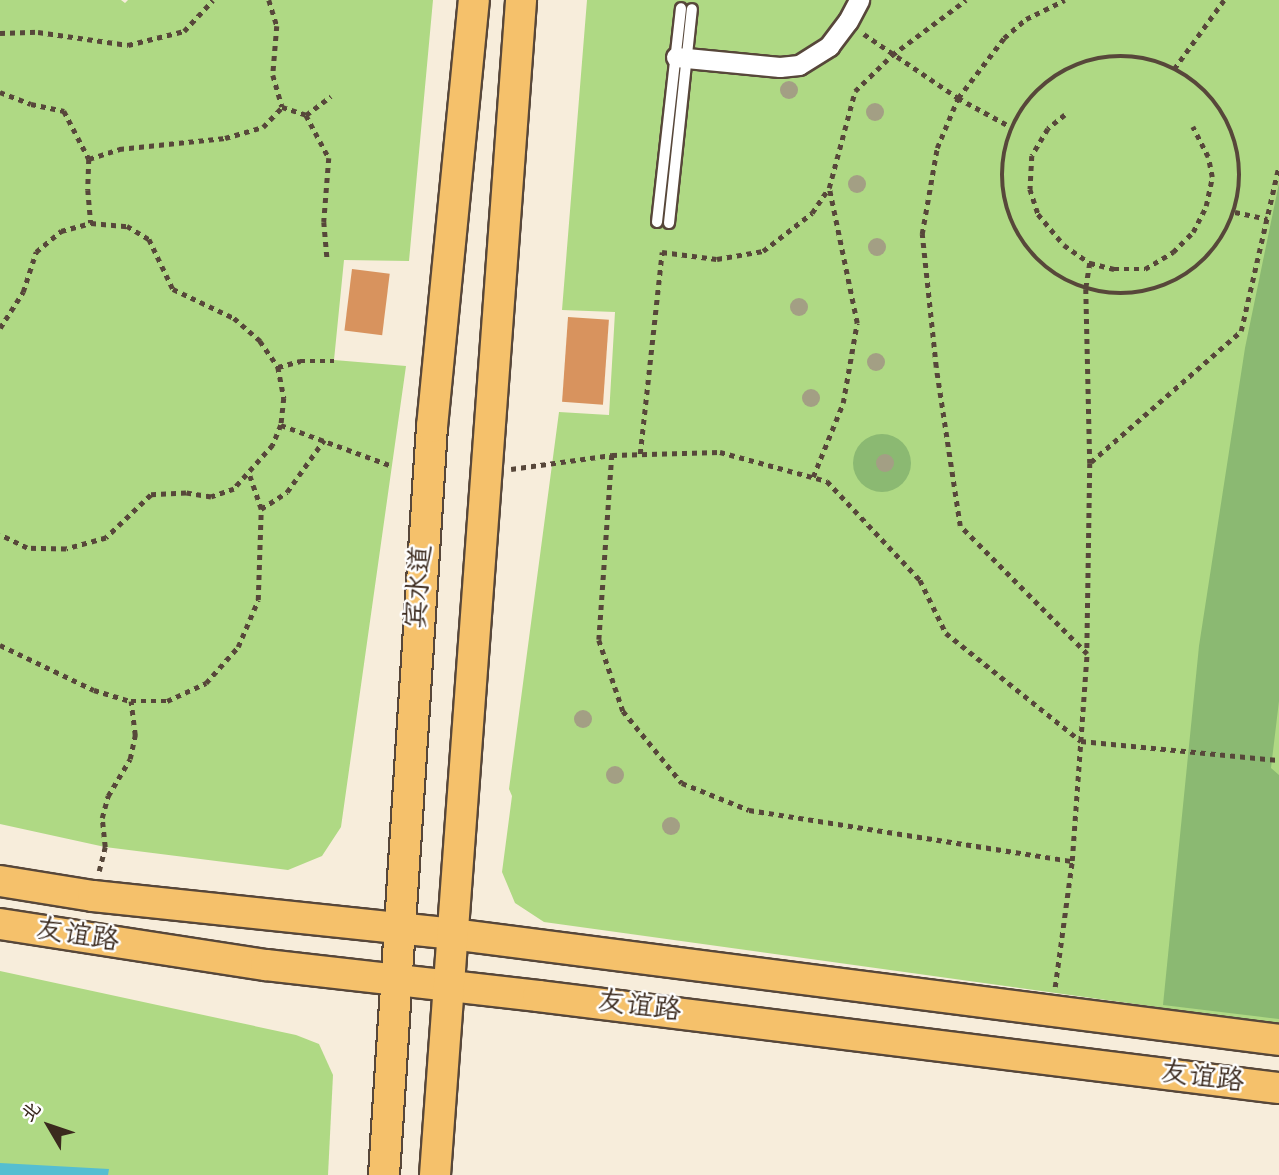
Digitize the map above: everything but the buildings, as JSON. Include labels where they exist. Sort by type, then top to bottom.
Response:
[{"type":"main road","name":"宾水道","points":[[384,1175],[432,426],[474,0]]},
{"type":"main road","name":"宾水道","points":[[435,1175],[521,0]]},
{"type":"main road","name":"友谊路","points":[[0,881],[93,896],[452,934],[1279,1040]]},
{"type":"main road","name":"友谊路","points":[[0,924],[266,965],[1279,1088]]},
{"type":"street","points":[[682,51],[796,55],[820,43],[848,0]]},
{"type":"street","points":[[682,51],[780,67],[799,65],[830,46],[859,0]]},
{"type":"lane","points":[[657,222],[687,8]]},
{"type":"lane","points":[[669,223],[682,51]]},
{"type":"path","points":[[0,33],[38,32],[128,45],[184,31],[213,0]]},
{"type":"path","points":[[268,0],[277,26],[273,75],[282,107]]},
{"type":"path","points":[[640,454],[662,252],[717,259],[763,251],[812,213],[829,188],[855,91],[892,55],[966,0]]},
{"type":"path","points":[[1065,0],[1026,19],[1004,38],[958,98],[937,148],[922,234],[936,368],[960,526],[1087,654]]},
{"type":"path","points":[[1174,69],[1224,0]]},
{"type":"path","points":[[848,21],[892,55],[958,98],[1011,127]]},
{"type":"path","points":[[1124,55],[1161,61],[1174,69],[1193,79],[1219,105],[1236,138],[1241,175],[1235,212],[1218,245],[1192,271],[1159,288],[1123,295],[1086,289],[1051,272],[1024,245],[1007,210],[1002,172],[1003,154],[1011,127],[1027,101],[1054,76],[1087,60],[1124,55]]},
{"type":"path","points":[[0,92],[32,104],[64,111],[89,159],[91,223]]},
{"type":"path","points":[[306,115],[331,96]]},
{"type":"path","points":[[282,107],[306,115],[329,158],[324,222],[327,258]]},
{"type":"path","points":[[89,159],[130,147],[225,138],[263,127],[282,107]]},
{"type":"path","points":[[1065,115],[1048,129],[1032,156],[1030,189],[1038,214],[1064,245],[1090,263],[1114,270],[1145,269],[1172,252],[1193,232],[1206,206],[1212,177],[1208,156],[1193,127]]},
{"type":"path","points":[[1090,463],[1241,331],[1279,165]]},
{"type":"path","points":[[813,477],[844,402],[857,323],[829,188]]},
{"type":"path","points":[[1235,212],[1267,219]]},
{"type":"path","points":[[0,328],[23,292],[36,252],[61,231],[91,223],[127,226],[149,239],[173,289],[234,318],[260,341],[278,367],[285,398],[281,425],[273,445],[234,489],[211,497],[186,493],[151,495],[106,538],[66,549],[27,548],[0,535]]},
{"type":"path","points":[[1051,1012],[1072,861],[1087,654],[1090,463],[1086,289],[1090,263]]},
{"type":"path","points":[[278,367],[300,361],[334,361]]},
{"type":"path","points":[[281,425],[390,466]]},
{"type":"path","points":[[261,509],[287,492],[324,440]]},
{"type":"path","points":[[485,472],[612,455],[720,453],[827,481],[920,580],[946,633],[1080,741],[1279,760]]},
{"type":"path","points":[[612,455],[599,640],[623,711],[682,783],[748,810],[1072,861]]},
{"type":"path","points":[[0,645],[93,690],[131,701],[167,701],[206,683],[238,647],[258,600],[261,509],[249,474]]},
{"type":"path","points":[[93,896],[105,847],[102,818],[108,796],[130,759],[135,735],[131,701]]},
{"type":"green space","points":[[0,0],[121,0],[125,3],[128,0],[433,0],[409,261],[344,260],[334,360],[406,366],[341,827],[322,856],[288,870],[105,847],[0,824]]},
{"type":"green space","points":[[587,0],[1279,0],[1279,1024],[544,922],[515,903],[502,872],[512,796],[509,789],[559,412],[609,415],[615,312],[562,310]]},
{"type":"green space","points":[[1279,183],[1279,701],[1271,768],[1279,775],[1279,1019],[1163,1005],[1199,646],[1245,348]]},
{"type":"green space","points":[[882,434],[893,436],[906,447],[911,463],[909,474],[898,487],[882,492],[871,490],[858,479],[853,463],[855,452],[866,439]]},
{"type":"green space","points":[[0,971],[296,1035],[319,1044],[333,1075],[328,1175],[0,1175]]},
{"type":"water","points":[[0,1163],[109,1169],[108,1175],[0,1175]]}]
